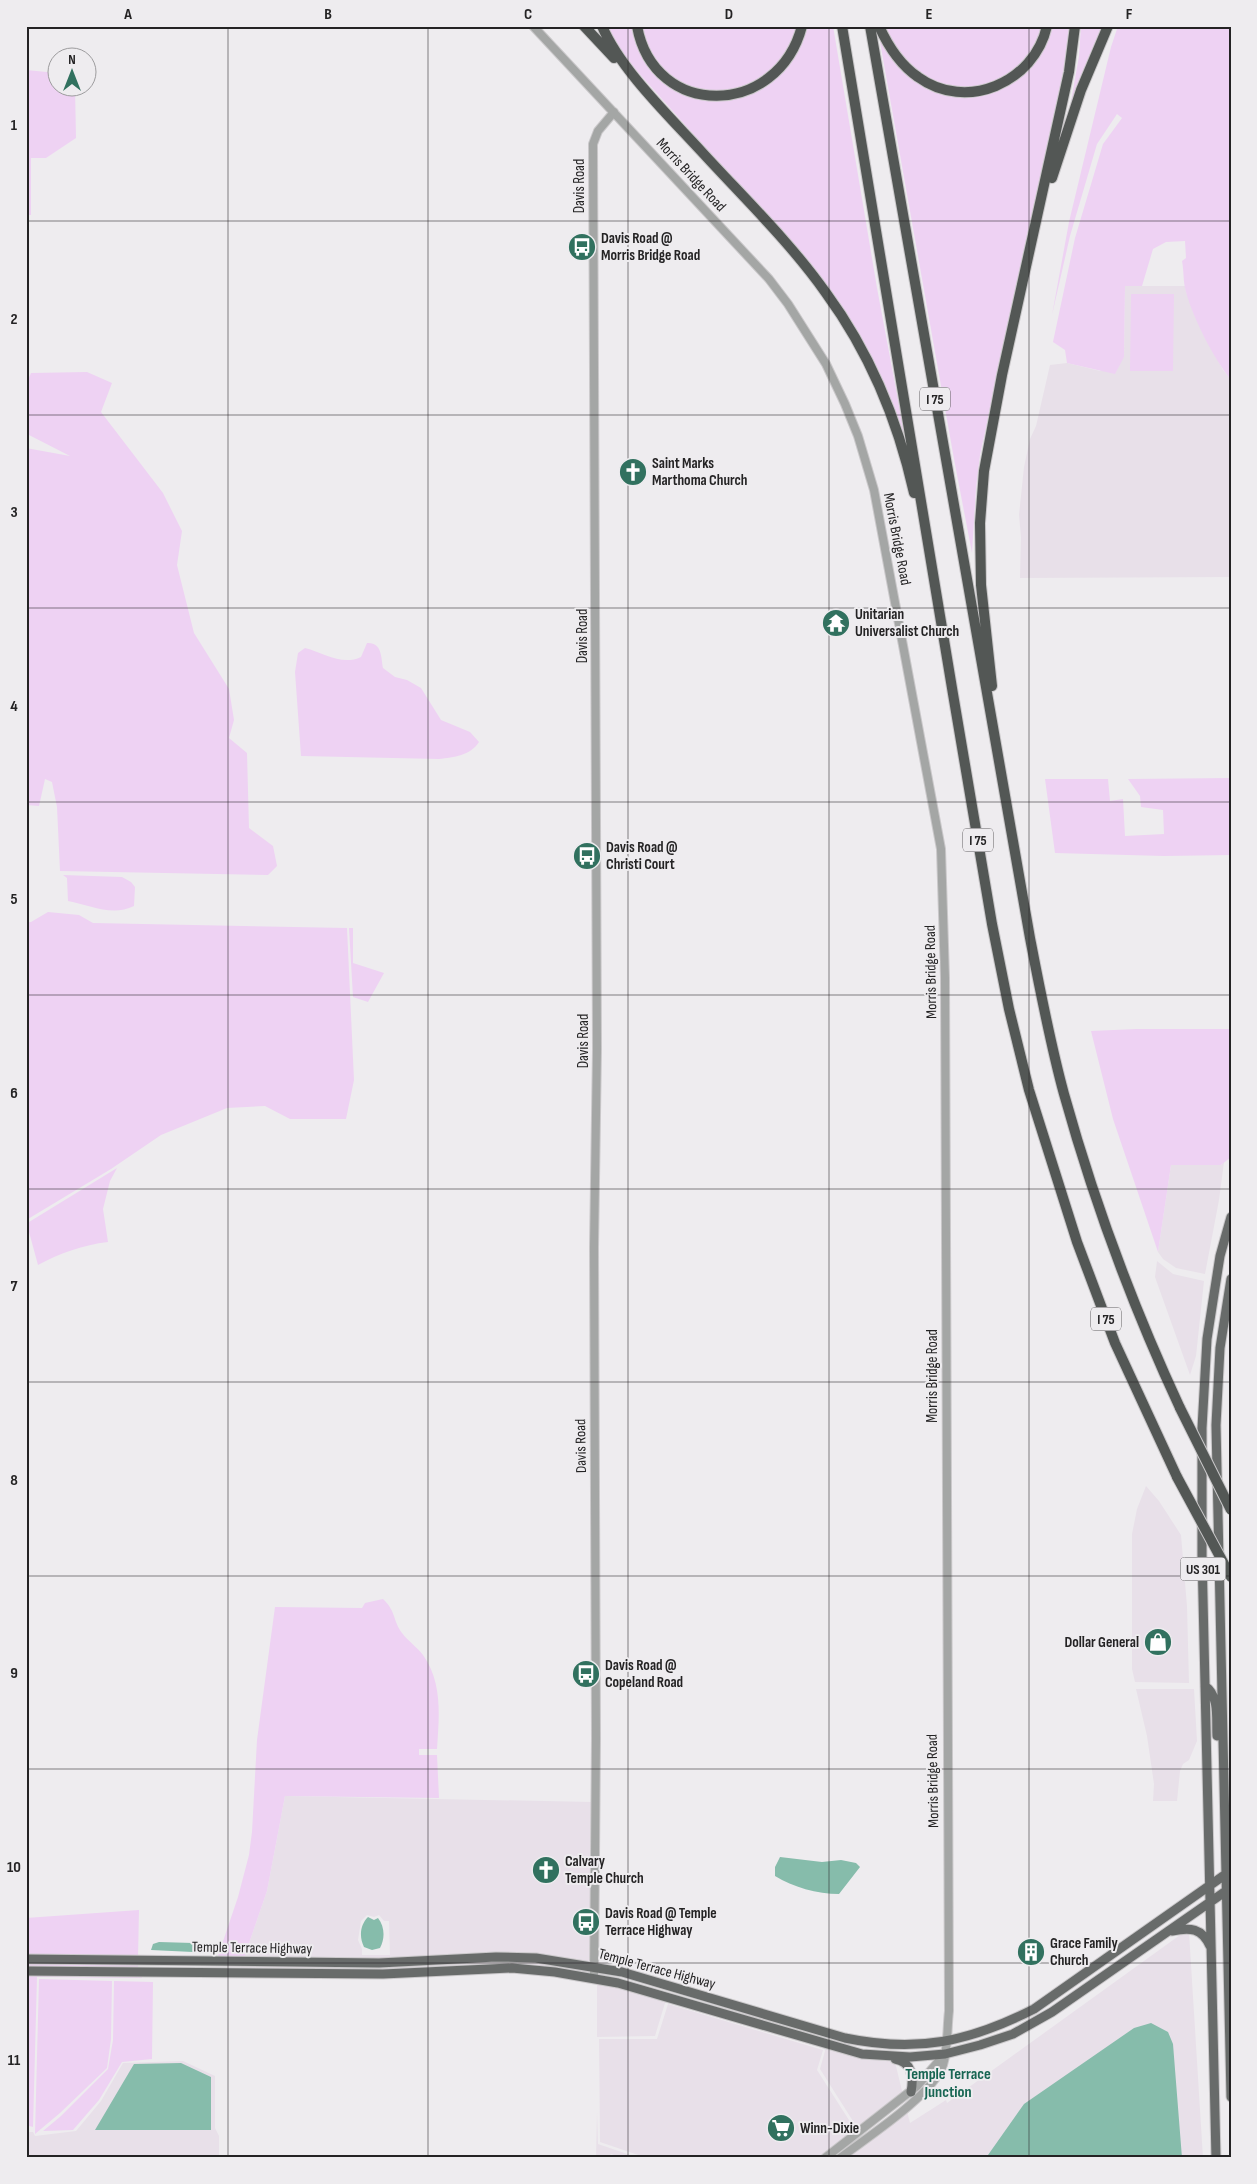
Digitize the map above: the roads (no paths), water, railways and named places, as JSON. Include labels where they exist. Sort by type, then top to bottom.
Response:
[{"type":"highway","points":[[584,26],[644,87],[801,261],[826,292],[857,340],[879,383],[900,440],[936,589]]},
{"type":"highway","points":[[602,26],[616,52],[644,87]]},
{"type":"highway","points":[[637,26],[646,53],[662,74],[683,88],[697,93],[718,96],[748,90],[772,77],[791,54],[802,26]]},
{"type":"highway","name":"I 75","points":[[842,26],[997,949],[1029,1090],[1061,1198],[1127,1371],[1177,1477],[1231,1577]]},
{"type":"highway","name":"I 75","points":[[870,26],[1030,938],[1064,1094],[1113,1247],[1135,1304],[1180,1408],[1231,1510]]},
{"type":"highway","points":[[879,26],[896,57],[918,77],[938,88],[966,92],[995,87],[1018,74],[1034,58],[1047,26]]},
{"type":"highway","points":[[1001,771],[981,585],[982,497],[992,423],[1070,72],[1074,26]]},
{"type":"highway","points":[[1036,226],[1081,90],[1108,26]]},
{"type":"main road","name":"US 301","points":[[1216,2158],[1202,1502],[1204,1371],[1206,1339],[1220,1256],[1231,1217]]},
{"type":"main road","name":"US 301","points":[[1231,1279],[1220,1348],[1216,1420],[1224,1798],[1228,1840],[1231,2097]]},
{"type":"main road","points":[[1205,1686],[1209,1689],[1215,1700],[1218,1757],[1224,1798]]},
{"type":"main road","name":"Temple Terrace Highway","points":[[26,1959],[379,1963],[496,1957],[536,1958],[594,1966],[653,1980],[845,2038],[901,2046],[946,2042],[991,2029],[1034,2009],[1228,1872]]},
{"type":"main road","name":"Temple Terrace Highway","points":[[26,1971],[383,1974],[512,1968],[594,1977],[862,2054],[910,2057],[945,2054],[1013,2034],[1059,2007],[1229,1890]]},
{"type":"main road","points":[[1167,1932],[1183,1928],[1194,1929],[1206,1937],[1211,1948]]},
{"type":"main road","points":[[141,1960],[141,1973]]},
{"type":"main road","points":[[862,2054],[904,2062],[912,2074],[911,2092]]},
{"type":"street","name":"Morris Bridge Road","points":[[534,26],[769,279],[809,334],[845,404],[858,436],[874,490],[941,849],[945,978],[946,1685],[949,1968],[949,2011],[945,2054]]},
{"type":"street","name":"Davis Road","points":[[594,1977],[596,1738],[594,1257],[597,1030],[595,366],[592,162],[593,144],[598,131],[614,112]]},
{"type":"street","points":[[825,2158],[911,2092],[945,2054]]},
{"type":"street","points":[[840,2158],[921,2094],[942,2066],[945,2054]]},
{"type":"place","name":"Davis Road @ Morris Bridge Road","points":[[582,247]]},
{"type":"place","name":"Saint Marks Marthoma Church","points":[[633,472]]},
{"type":"place","name":"Unitarian Universalist Church","points":[[836,623]]},
{"type":"place","name":"Davis Road @ Christi Court","points":[[587,856]]},
{"type":"place","name":"Dollar General","points":[[1158,1642]]},
{"type":"place","name":"Davis Road @ Copeland Road","points":[[586,1674]]},
{"type":"place","name":"Calvary Temple Church","points":[[546,1870]]},
{"type":"place","name":"Davis Road @ Temple Terrace Highway","points":[[586,1922]]},
{"type":"place","name":"Grace Family Church","points":[[1031,1952]]},
{"type":"place","name":"Winn-Dixie","points":[[781,2128]]},
{"type":"district","name":"Temple Terrace Junction","points":[[948,2083]]}]
